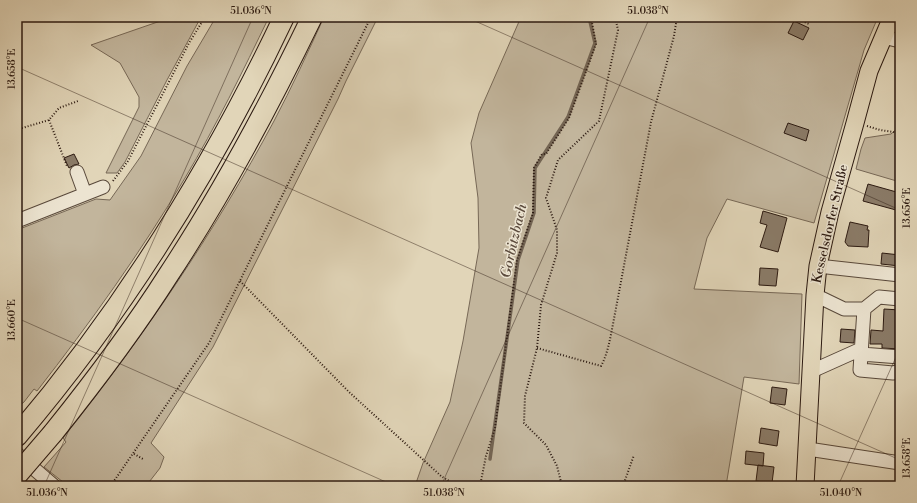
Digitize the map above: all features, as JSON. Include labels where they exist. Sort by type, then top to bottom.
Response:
[{"type":"highway","points":[[17,436],[65,377],[147,263],[212,157],[242,102],[284,17]]},
{"type":"highway","points":[[17,475],[53,433],[125,339],[169,275],[233,170],[259,123],[312,17]]},
{"type":"main road","name":"Kesselsdorfer Straße","points":[[805,486],[815,295],[818,266],[830,212],[870,71],[892,17]]},
{"type":"street","points":[[883,37],[900,41]]},
{"type":"street","points":[[77,172],[85,194]]},
{"type":"street","points":[[17,221],[103,186]]},
{"type":"street","points":[[818,266],[900,275]]},
{"type":"street","points":[[815,295],[844,309],[864,309],[878,297],[900,299]]},
{"type":"street","points":[[864,309],[860,370],[893,373],[900,371]]},
{"type":"street","points":[[861,355],[900,365]]},
{"type":"street","points":[[812,371],[861,355],[900,357]]},
{"type":"street","points":[[808,449],[900,463]]},
{"type":"street","points":[[17,454],[54,486]]},
{"type":"path","points":[[103,186],[113,181],[128,161],[189,43],[205,17]]},
{"type":"path","points":[[113,486],[114,481],[209,343],[371,17]]},
{"type":"path","points":[[480,486],[486,456],[495,428],[517,260],[533,213],[534,168],[542,154],[546,154],[569,118],[596,44],[591,17]]},
{"type":"path","points":[[562,486],[557,466],[546,445],[524,423],[525,396],[537,348],[541,305],[557,253],[557,230],[546,198],[558,160],[599,121],[618,30],[615,17]]},
{"type":"path","points":[[537,348],[601,366],[604,361],[608,350],[651,122],[674,36],[677,17]]},
{"type":"path","points":[[794,17],[809,24]]},
{"type":"path","points":[[19,129],[49,120],[59,108],[78,101]]},
{"type":"path","points":[[49,120],[71,175],[77,172]]},
{"type":"path","points":[[855,123],[880,130],[900,133]]},
{"type":"path","points":[[240,281],[349,392],[441,476],[457,486]]},
{"type":"path","points":[[134,454],[143,460]]},
{"type":"path","points":[[623,486],[634,455]]},
{"type":"shaded area","points":[[172,17],[201,17],[125,162],[117,173],[106,173],[139,107],[139,97],[120,63],[91,45]]},
{"type":"shaded area","points":[[216,17],[269,17],[208,138],[151,233],[96,313],[57,365],[37,391],[34,389],[24,402],[17,408],[17,230],[96,199],[110,200],[141,156],[187,66]]},
{"type":"shaded area","points":[[324,17],[378,17],[213,347],[151,443],[164,457],[160,468],[146,486],[116,486],[111,482],[110,486],[68,486],[44,467],[66,442],[63,438],[149,324],[227,204],[274,121]]},
{"type":"shaded area","points":[[521,17],[878,17],[864,50],[814,223],[727,199],[707,238],[694,289],[802,294],[799,384],[744,377],[726,486],[415,486],[423,463],[450,402],[463,341],[479,248],[478,198],[471,143],[479,113]]},
{"type":"shaded area","points":[[900,126],[900,182],[856,169],[865,138],[891,134]]},
{"type":"building","points":[[794,21],[809,28],[803,40],[788,33]]},
{"type":"building","points":[[788,123],[809,130],[806,141],[784,133]]},
{"type":"building","points":[[74,154],[79,164],[69,168],[64,158]]},
{"type":"building","points":[[868,184],[900,193],[896,210],[863,201]]},
{"type":"building","points":[[763,211],[787,218],[778,252],[760,247],[767,225],[760,223]]},
{"type":"building","points":[[850,222],[868,226],[868,247],[848,246],[845,242]]},
{"type":"building","points":[[882,253],[900,255],[900,266],[881,264]]},
{"type":"building","points":[[760,268],[778,269],[776,286],[759,285]]},
{"type":"building","points":[[884,309],[900,310],[900,349],[882,348],[882,344],[870,344],[871,330],[883,331]]},
{"type":"building","points":[[841,329],[855,330],[854,343],[840,342]]},
{"type":"building","points":[[772,387],[787,389],[785,405],[770,403]]},
{"type":"building","points":[[761,428],[779,431],[777,446],[759,443]]},
{"type":"building","points":[[746,451],[764,453],[763,466],[745,464]]},
{"type":"building","points":[[758,465],[774,467],[772,483],[756,481]]},
{"type":"waterway","name":"Gorbitzbach","points":[[490,459],[518,260],[534,213],[535,168],[568,117],[595,43],[589,17]]}]
